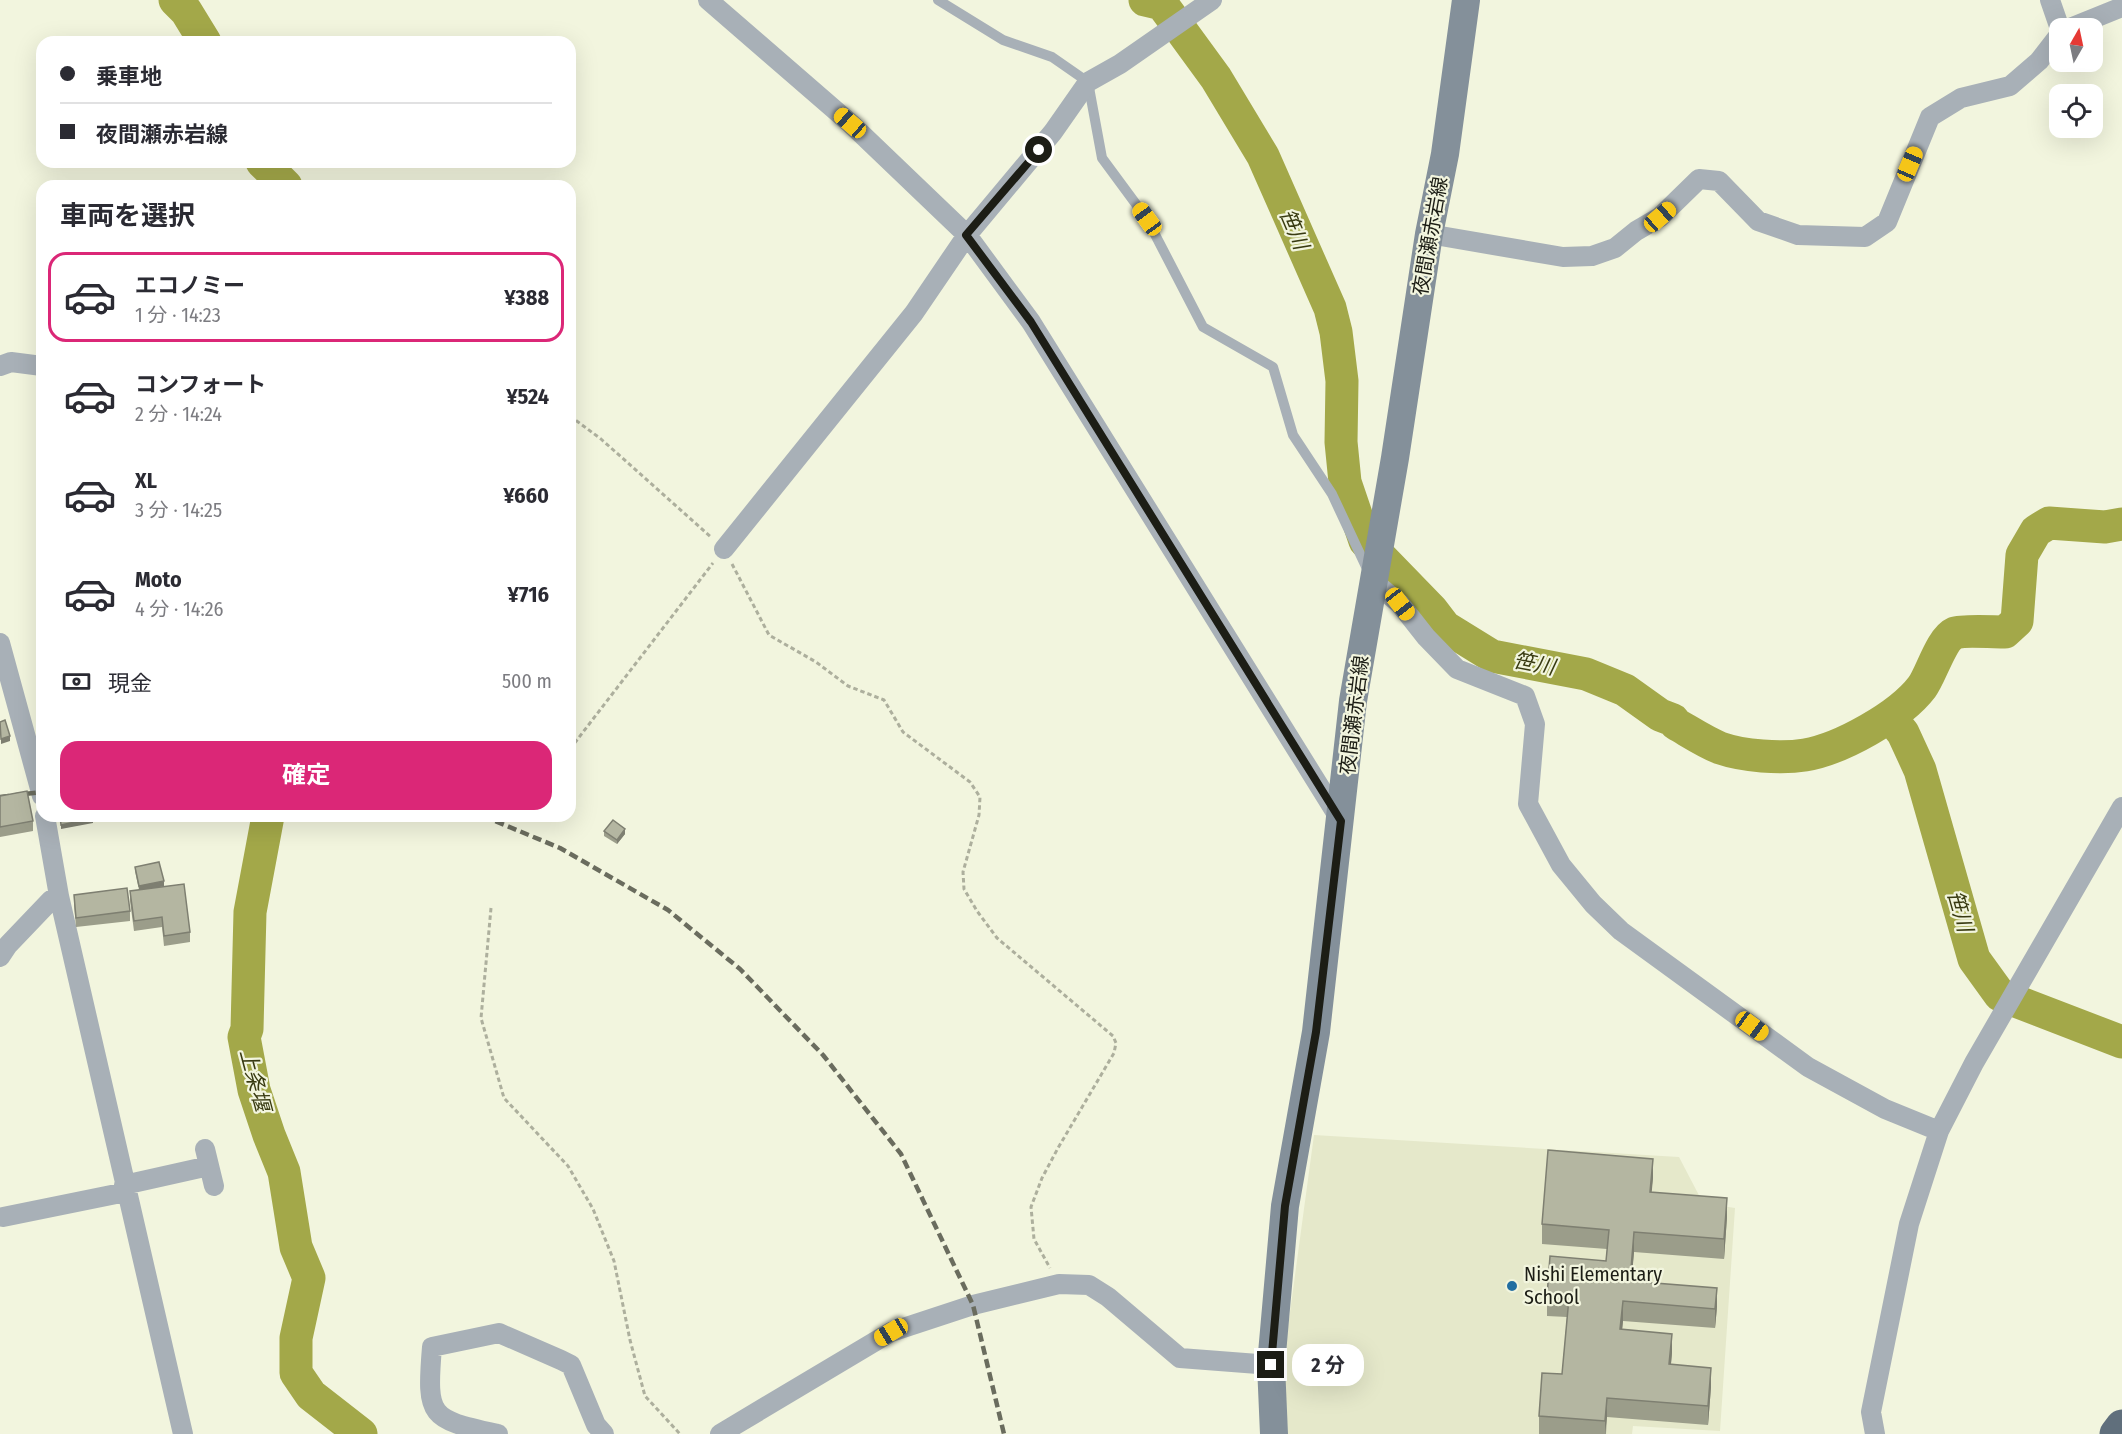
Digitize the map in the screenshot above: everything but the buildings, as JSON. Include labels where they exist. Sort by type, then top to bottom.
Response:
[{"type":"highway","points":[[2116,1434],[2122,1426]]},
{"type":"main road","name":"夜間瀬赤岩線","points":[[1274,1434],[1271,1365],[1285,1206],[1316,1032],[1353,701],[1429,234],[1445,154],[1466,0]]},
{"type":"street","points":[[708,0],[850,123],[966,235],[1031,322],[1341,821]]},
{"type":"street","points":[[724,549],[914,313],[966,235],[1053,132],[1088,82],[1120,64],[1212,0]]},
{"type":"street","points":[[2050,0],[2056,18]]},
{"type":"street","points":[[2095,18],[2122,7]]},
{"type":"street","points":[[1429,234],[1563,257],[1592,256],[1615,248],[1636,231],[1660,217],[1699,179],[1719,181],[1758,221],[1798,235],[1865,237],[1887,222],[1930,117],[1961,98],[2010,86],[2040,61],[2049,48]]},
{"type":"street","points":[[0,366],[10,362],[36,365]]},
{"type":"street","points":[[1375,575],[1426,637],[1457,669],[1526,696],[1535,724],[1528,804],[1561,865],[1593,904],[1621,931],[1808,1067],[1885,1109],[1939,1131]]},
{"type":"street","points":[[0,643],[5,682],[36,778]]},
{"type":"street","points":[[1875,1434],[1871,1412],[1898,1272],[1909,1224],[1939,1131],[1947,1112],[2004,1011],[2122,807]]},
{"type":"street","points":[[46,822],[59,896],[183,1434]]},
{"type":"street","points":[[0,957],[8,945],[51,900],[59,896]]},
{"type":"street","points":[[3,1217],[125,1188],[207,1158],[214,1186]]},
{"type":"street","points":[[720,1434],[891,1332],[973,1305],[1059,1284],[1089,1286],[1108,1297],[1180,1358],[1271,1365]]},
{"type":"street","points":[[498,1434],[455,1424],[439,1416],[431,1401],[429,1379],[432,1347],[499,1333],[571,1365],[596,1425],[604,1434]]},
{"type":"lane","points":[[938,0],[1003,40],[1052,57],[1088,82],[1102,158],[1147,219],[1203,327],[1273,368],[1293,435],[1332,494],[1375,575]]},
{"type":"path","points":[[576,421],[724,549],[769,635],[816,662],[848,686],[884,700],[903,732],[970,782],[980,797],[979,815],[963,872],[964,889],[976,911],[997,938],[1113,1036],[1116,1043],[1114,1053],[1042,1178],[1031,1207],[1034,1239],[1059,1284]]},
{"type":"path","points":[[576,741],[724,549]]},
{"type":"path","points":[[491,908],[481,1018],[504,1098],[568,1166],[594,1209],[614,1261],[645,1396],[680,1434]]},
{"type":"shaded area","name":"Nishi Elementary School","points":[[1314,1135],[1679,1157],[1703,1203],[1735,1208],[1720,1431],[1633,1426],[1632,1434],[1288,1434],[1283,1364]]},
{"type":"waterway","name":"上条堰","points":[[175,0],[186,11],[201,36]]},
{"type":"waterway","name":"笹川","points":[[1145,0],[1162,4],[1216,78],[1263,156],[1330,308],[1336,332],[1342,381],[1341,442],[1345,482],[1365,541],[1432,610],[1445,627],[1492,656],[1586,674],[1625,690],[1660,715],[1673,720],[1676,724],[1720,748],[1762,756],[1805,755],[1835,746],[1869,730],[1900,709],[1922,687],[1945,642],[1955,633],[2005,632],[2017,621],[2022,555],[2036,531],[2049,523],[2105,527],[2122,524]]},
{"type":"waterway","name":"上条堰","points":[[268,168],[280,180]]},
{"type":"waterway","name":"笹川","points":[[1890,717],[1903,733],[1920,770],[1974,959],[2000,995],[2122,1042]]},
{"type":"waterway","name":"上条堰","points":[[267,822],[250,912],[247,1029],[244,1037],[254,1090],[284,1172],[296,1247],[309,1278],[296,1338],[296,1373],[311,1395],[361,1434]]},
{"type":"railway","points":[[0,797],[36,793]]},
{"type":"railway","points":[[497,822],[560,848],[668,910],[740,969],[823,1055],[901,1154],[973,1305],[1004,1434]]},
{"type":"place","name":"Nishi Elementary School","points":[[1512,1286]]},
{"type":"route","points":[[1039,150],[966,235],[1031,322],[1341,821],[1316,1032],[1285,1206],[1271,1365]]}]
